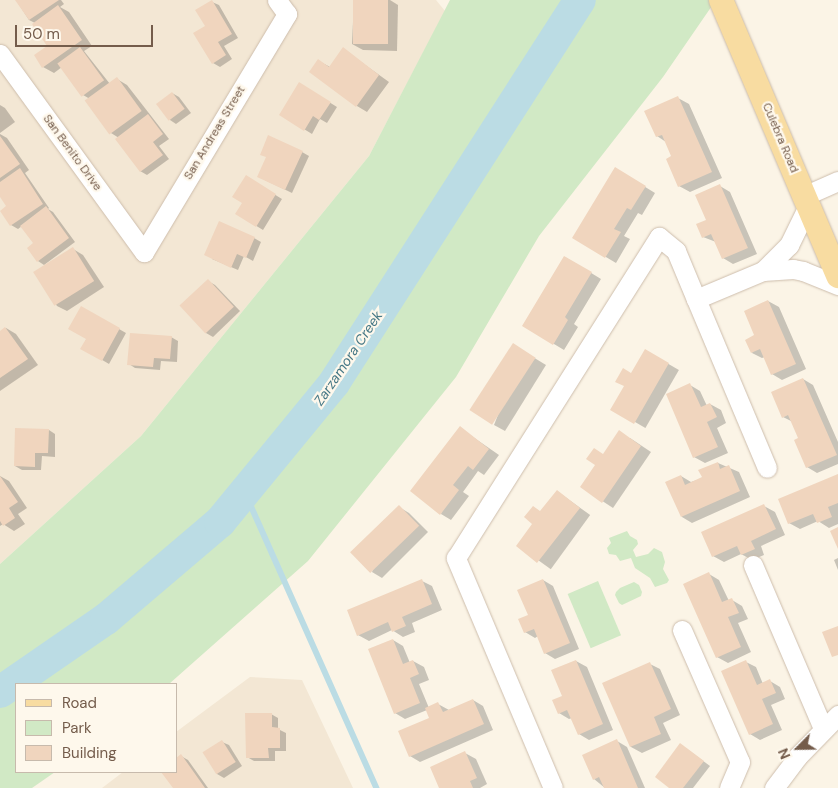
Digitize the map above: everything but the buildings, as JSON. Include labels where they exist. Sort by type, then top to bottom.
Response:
[{"type":"main road","name":"Culebra Road","points":[[721,0],[838,276]]},
{"type":"street","name":"San Andreas Street","points":[[144,252],[282,7]]},
{"type":"street","name":"San Benito Drive","points":[[0,54],[144,252]]},
{"type":"street","points":[[763,272],[789,245],[806,201],[838,181]]},
{"type":"street","points":[[553,788],[456,558],[659,237],[676,251],[767,468]]},
{"type":"street","points":[[696,299],[763,272],[793,269],[803,271],[838,286]]},
{"type":"street","points":[[753,565],[823,728]]},
{"type":"street","points":[[682,630],[740,762],[729,788]]},
{"type":"street","points":[[774,788],[797,757],[823,728],[838,715]]},
{"type":"shaded area","points":[[0,0],[436,0],[445,11],[369,156],[141,436],[0,564]]},
{"type":"shaded area","points":[[250,677],[302,680],[353,788],[102,788],[122,773],[178,773],[178,731]]},
{"type":"green space","points":[[450,0],[716,0],[663,77],[539,236],[456,377],[308,561],[170,683],[15,683],[15,773],[54,773],[32,788],[0,788],[0,564],[141,436],[369,156]]},
{"type":"green space","points":[[627,531],[630,536],[637,540],[638,544],[633,550],[636,557],[648,554],[654,548],[662,552],[665,562],[663,569],[669,580],[667,583],[655,587],[650,578],[635,568],[631,558],[620,561],[616,555],[609,554],[607,548],[611,543],[609,538]]},
{"type":"green space","points":[[598,581],[621,635],[591,648],[568,594]]},
{"type":"green space","points":[[634,582],[639,585],[642,592],[641,596],[622,605],[615,595],[616,592],[620,588]]},
{"type":"waterway","name":"Zarzamora Creek","points":[[0,692],[106,619],[220,522],[334,383],[580,0]]},
{"type":"waterway","points":[[245,492],[377,788]]}]
